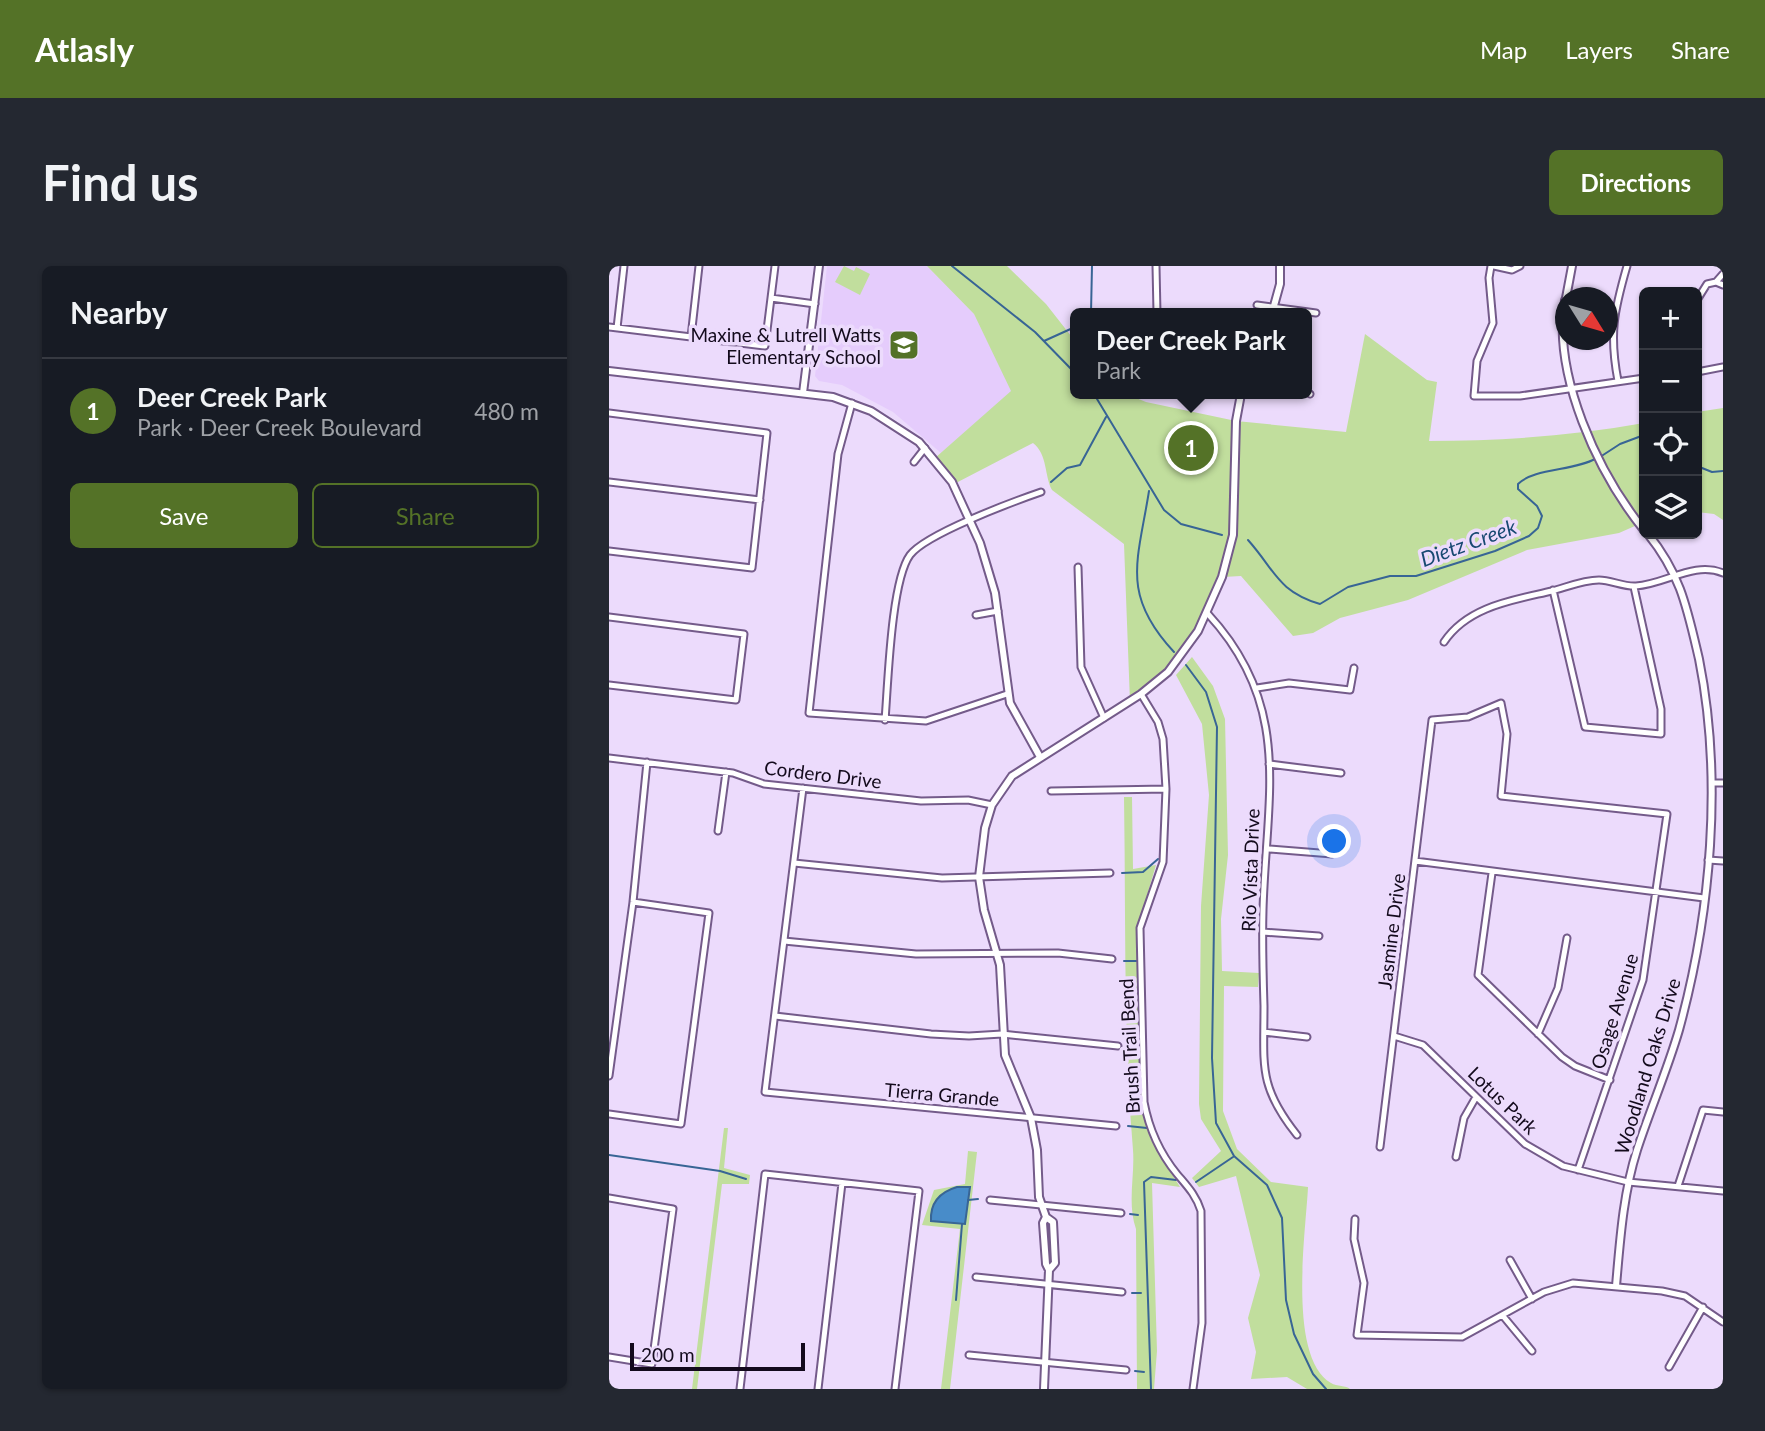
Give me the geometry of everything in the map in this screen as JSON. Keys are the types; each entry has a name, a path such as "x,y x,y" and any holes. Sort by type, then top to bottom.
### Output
{"street":[{"path":"617,328 624,266"},
{"path":"691,337 699,266"},
{"path":"609,327 765,346 775,266"},
{"path":"803,393 819,266"},
{"path":"1156,266 1157,308"},
{"path":"1276,306 1280,266"},
{"path":"1520,266 1512,270 1493,266 1489,278 1493,323 1478,361 1474,396 1520,396 1639,379"},
{"path":"1568,287 1572,266"},
{"path":"1618,381 1612,328 1616,300 1627,266"},
{"path":"1702,288 1716,282 1723,274"},
{"path":"1716,282 1723,285"},
{"path":"771,298 815,304"},
{"path":"1257,305 1287,308"},
{"path":"1312,312 1316,313"},
{"path":"1564,350 1571,388 1609,477 1639,522"},
{"path":"1702,371 1723,367"},
{"path":"609,371 832,397 887,419 925,449 952,482 972,521 990,572 998,611 1007,694 1014,716 1040,757"},
{"path":"1044,1389 1049,1270 1046,1264 1043,1223 1047,1217 1037,1183 1037,1150 1031,1118 1009,1070 1002,1034 998,953 984,910 979,877 981,849 992,805 1012,776 1141,694 1172,667 1208,614 1225,570 1233,536 1236,421 1240,399"},
{"path":"852,403 838,454 809,712 917,722 940,719 981,701 1007,694"},
{"path":"609,412 767,433 752,568 609,551"},
{"path":"914,462 925,449"},
{"path":"609,482 760,500"},
{"path":"885,720 898,589 904,565 926,542 1041,492"},
{"name":"Woodland Oaks Drive","path":"1616,1286 1628,1182 1687,1001 1709,860 1712,783 1709,703 1688,614 1676,578 1670,561 1652,539"},
{"path":"1078,567 1081,667 1104,718"},
{"path":"1444,642 1456,627 1473,615 1504,602 1599,580 1634,587 1676,578 1700,568 1723,573"},
{"path":"1553,590 1585,727 1661,734 1661,709 1634,587"},
{"path":"976,615 998,611"},
{"name":"Rio Vista Drive","path":"1208,614 1236,648 1257,688 1267,728 1269,849 1263,932 1264,1032 1268,1089 1274,1104 1297,1135"},
{"path":"609,617 744,634 736,700 609,685"},
{"path":"1257,688 1289,683 1350,690 1354,668"},
{"name":"Brush Trail Bend","path":"1141,694 1155,716 1163,739 1165,789 1163,862 1140,928 1144,1093 1149,1124 1160,1150 1195,1196 1201,1211 1202,1323 1193,1389"},
{"name":"Jasmine Drive","path":"1380,1147 1432,720 1468,717 1501,703 1507,734 1501,796 1667,814"},
{"name":"Cordero Drive","path":"609,758 726,772 764,784 921,801 968,800 992,805"},
{"path":"609,1076 633,902 646,762"},
{"path":"1269,764 1341,773"},
{"path":"718,831 726,772"},
{"path":"1712,783 1723,783"},
{"path":"803,788 775,1016 931,1034 1002,1034 1118,1046"},
{"path":"1051,791 1165,789"},
{"name":"Osage Avenue","path":"1578,1170 1643,980 1667,814"},
{"path":"1269,849 1332,854"},
{"path":"1709,860 1723,861"},
{"path":"1415,861 1492,873 1705,898"},
{"path":"794,863 917,876 1110,873"},
{"path":"1492,873 1478,975 1575,1066 1610,1080"},
{"path":"609,1114 681,1124 709,913 633,902"},
{"path":"1263,932 1319,936"},
{"path":"1538,1034 1557,988 1567,938"},
{"path":"784,941 916,954 1058,953 1112,959"},
{"name":"Tierra Grande","path":"775,1016 765,1092 1117,1126"},
{"path":"609,1017 617,1018"},
{"path":"1264,1032 1307,1037"},
{"name":"Lotus Park","path":"1394,1036 1423,1045 1525,1144 1549,1159 1578,1170 1628,1182 1723,1191"},
{"path":"1457,1157 1464,1118 1476,1097"},
{"path":"1678,1186 1703,1110 1723,1112"},
{"path":"740,1389 765,1174 919,1191 895,1389"},
{"path":"818,1389 836,1260 842,1183"},
{"path":"609,1198 673,1209 652,1364 609,1357"},
{"path":"991,1200 1121,1213"},
{"path":"1355,1219 1354,1239 1364,1283 1357,1335 1462,1337 1552,1289 1573,1283 1662,1290 1685,1296 1723,1322"},
{"path":"1510,1260 1532,1299"},
{"path":"976,1277 1122,1292"},
{"path":"1669,1367 1703,1307"},
{"path":"1503,1316 1532,1351"},
{"path":"969,1354 1126,1370"}],"shaded area":[{"name":"Maxine & Lutrell Watts Elementary School","path":"827,266 927,266 974,314 1012,391 941,453 893,412 842,385 819,381 815,376"}],"green space":[{"name":"Maxine & Lutrell Watts Elementary School","path":"844,266 854,271 856,267 870,274 860,295 835,282"},
{"path":"927,266 1007,266 1046,304 1070,335 1070,399 1138,399 1236,421 1346,432 1365,334 1427,380 1437,382 1429,441 1537,437 1639,424 1639,524 1619,533 1527,550 1408,600 1340,618 1313,633 1293,636 1241,576 1223,577 1208,614 1168,672 1130,702 1124,544 1052,490 1041,453 1033,443 954,484 935,458 1011,391 974,314"},
{"path":"1723,408 1723,520 1714,514 1702,513 1702,411"},
{"path":"1192,657 1213,686 1225,719 1228,855 1221,919 1222,971 1259,973 1258,987 1224,986 1223,1111 1237,1149 1271,1182 1308,1187 1302,1292 1309,1348 1317,1369 1331,1383 1350,1389 1307,1389 1287,1377 1251,1379 1256,1352 1248,1318 1260,1275 1236,1176 1199,1187 1192,1178 1221,1151 1201,1119 1199,1104 1201,906 1209,795 1202,724 1176,675"},
{"path":"1124,797 1132,797 1133,869 1156,865 1138,926 1143,1115 1151,1140 1180,1187 1152,1183 1157,1351 1154,1389 1137,1389 1136,1229 1132,1209 1133,1160 1126,1018"},
{"path":"724,1128 728,1128 724,1168 750,1175 749,1184 722,1184 697,1389 692,1389"},
{"path":"968,1151 977,1152 950,1389 941,1389 960,1229 922,1225 934,1190 965,1184"}],"water":[{"path":"957,1187 970,1187 965,1224 931,1221 932,1209 937,1199"}],"waterway":[{"name":"Dietz Creek","path":"952,266 1035,332 1070,368"},
{"path":"1091,308 1092,266"},
{"path":"1044,341 1070,329"},
{"name":"Dietz Creek","path":"1097,399 1164,510 1181,524 1222,535"},
{"path":"1051,482 1067,468 1080,465 1106,417"},
{"name":"Dietz Creek","path":"1600,457 1620,444 1639,437"},
{"name":"Dietz Creek","path":"1248,540 1285,586 1294,593 1320,604 1348,587 1390,576 1416,576 1495,551 1529,536 1538,528 1542,516 1537,506 1518,489 1518,484 1534,475 1595,459"},
{"name":"Dietz Creek","path":"1702,468 1712,472 1723,471"},
{"path":"1149,491 1138,557 1139,594 1157,631 1174,652"},
{"path":"1186,665 1206,692 1217,727 1212,1058 1216,1123 1234,1156 1267,1185 1282,1218 1286,1300 1294,1334 1313,1374 1326,1389"},
{"path":"1122,873 1143,872 1158,859"},
{"path":"1124,961 1137,961"},
{"path":"1125,1041 1139,1033"},
{"path":"1128,1126 1147,1128"},
{"path":"609,1155 720,1171 746,1179"},
{"path":"1196,1182 1233,1157"},
{"path":"1151,1389 1144,1182 1151,1177 1176,1180"},
{"path":"968,1200 978,1199"},
{"path":"1130,1214 1138,1215"},
{"path":"956,1300 962,1224"},
{"path":"1132,1293 1141,1293"},
{"path":"1135,1371 1144,1372"}],"place":[{"name":"Maxine & Lutrell Watts Elementary School","path":"904,345"},
{"name":"Deer Creek Park","path":"1191,448"}]}
